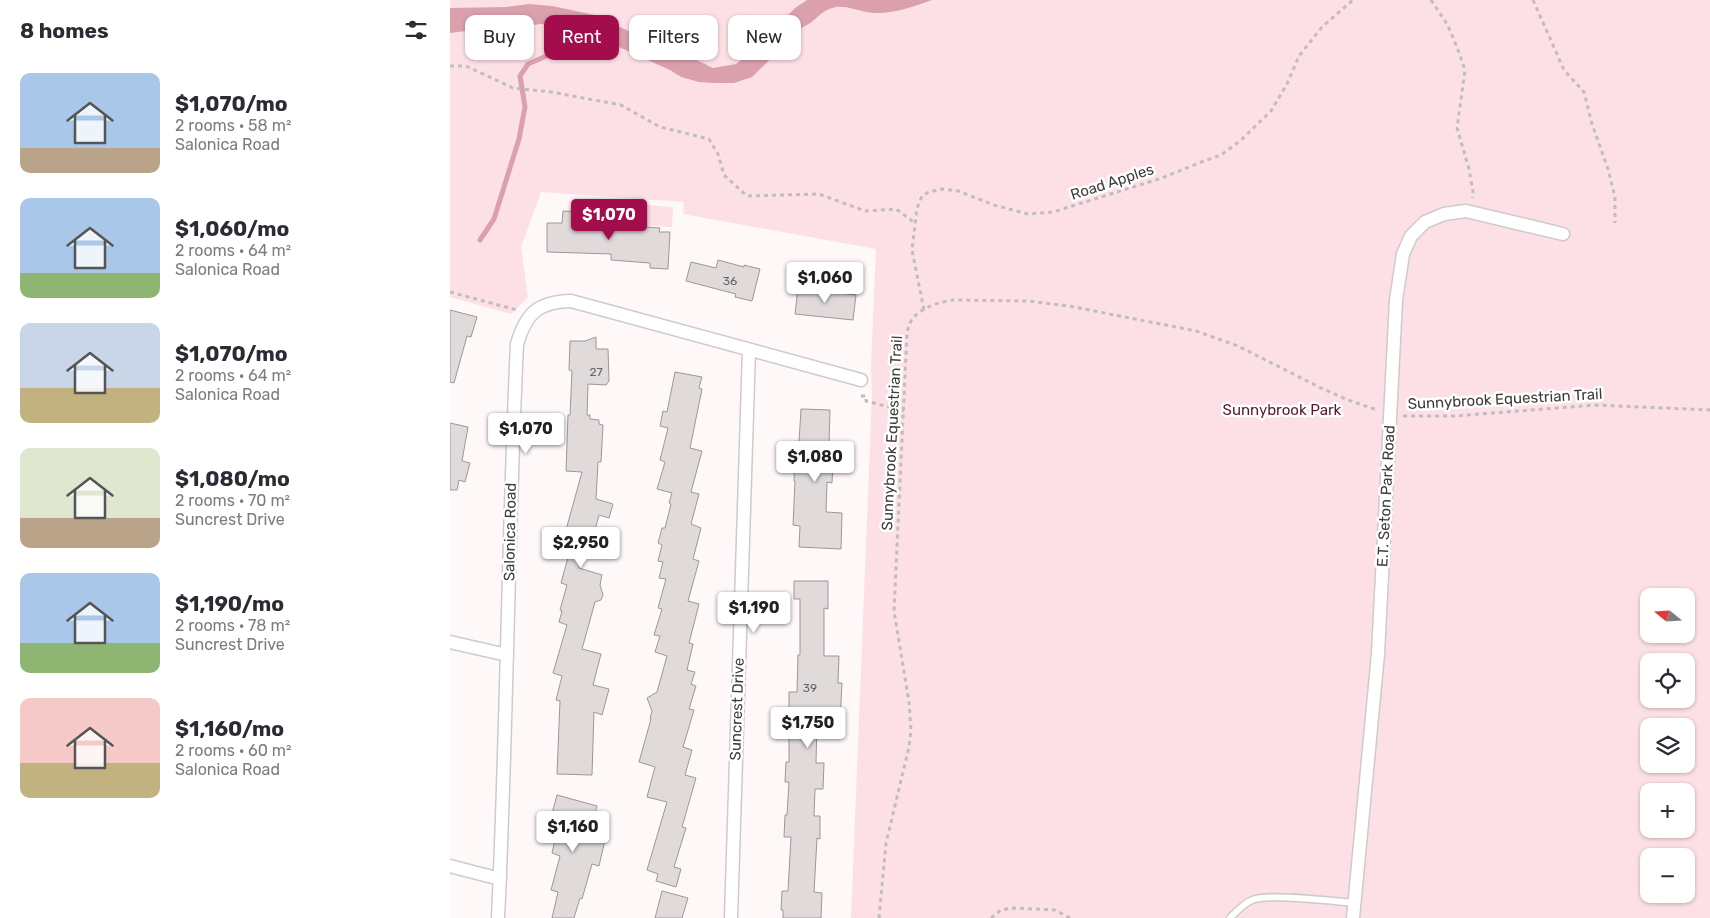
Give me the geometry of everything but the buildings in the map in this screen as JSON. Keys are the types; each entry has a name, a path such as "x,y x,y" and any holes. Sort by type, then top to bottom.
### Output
{"street":[{"name":"E.T. Seton Park Road","path":"1352,918 1378,654 1396,300 1404,254 1411,236 1424,222 1444,214 1466,211 1562,234"},
{"name":"Salonica Road","path":"498,918 511,470 517,344 522,328 531,315 540,307 555,301 571,301 861,380"},
{"name":"Suncrest Drive","path":"731,918 749,350"},
{"path":"450,642 506,656"},
{"path":"450,866 500,879"}],"lane":[{"path":"1230,918 1239,909 1253,900 1270,897 1354,903"}],"path":[{"name":"Road Apples","path":"924,310 912,250 917,208 922,196 942,188 958,191 994,205 1028,214 1053,212 1162,178 1221,155 1240,141 1270,111 1287,84 1299,56 1322,27 1353,0"},
{"path":"1431,0 1447,24 1464,70 1457,128 1474,192 1470,212"},
{"path":"1532,0 1564,70 1584,92 1615,197 1615,223"},
{"path":"450,66 466,66 513,88 551,92 621,105 660,127 709,139 718,154 724,175 748,196 819,194 866,212 896,209 915,224"},
{"path":"450,292 518,310"},
{"name":"Sunnybrook Equestrian Trail","path":"879,918 885,849 909,747 911,730 909,702 894,610 907,333 911,321 924,310 953,300 1028,301 1069,306 1184,328 1238,346 1341,397 1391,414 1455,416 1595,405 1710,410"},
{"path":"860,396 866,396 866,400 904,411"},
{"path":"990,918 1000,910 1012,908 1055,910 1070,918"}],"green space":[{"name":"Sunnybrook Park","path":"450,0 1710,0 1710,918 851,918 876,249 683,214 684,202 541,192 521,247 528,297 511,314 450,297"},
{"path":"618,203 673,207 672,227 617,224"}],"shaded area":[{"path":"807,0 932,0 883,13 836,7 822,13 801,29 801,15 788,15"},
{"path":"529,4 552,6 595,15 544,15 544,24 534,25 534,15 465,15 465,31 450,33 450,8 507,7"},
{"path":"619,26 629,31 629,52 619,47"},
{"path":"648,60 697,60 713,68 736,64 741,60 769,60 752,77 734,83 715,83 699,82 681,77"}],"waterway":[{"path":"480,240 494,219 519,139 525,107 520,76 528,64 544,57"}]}
